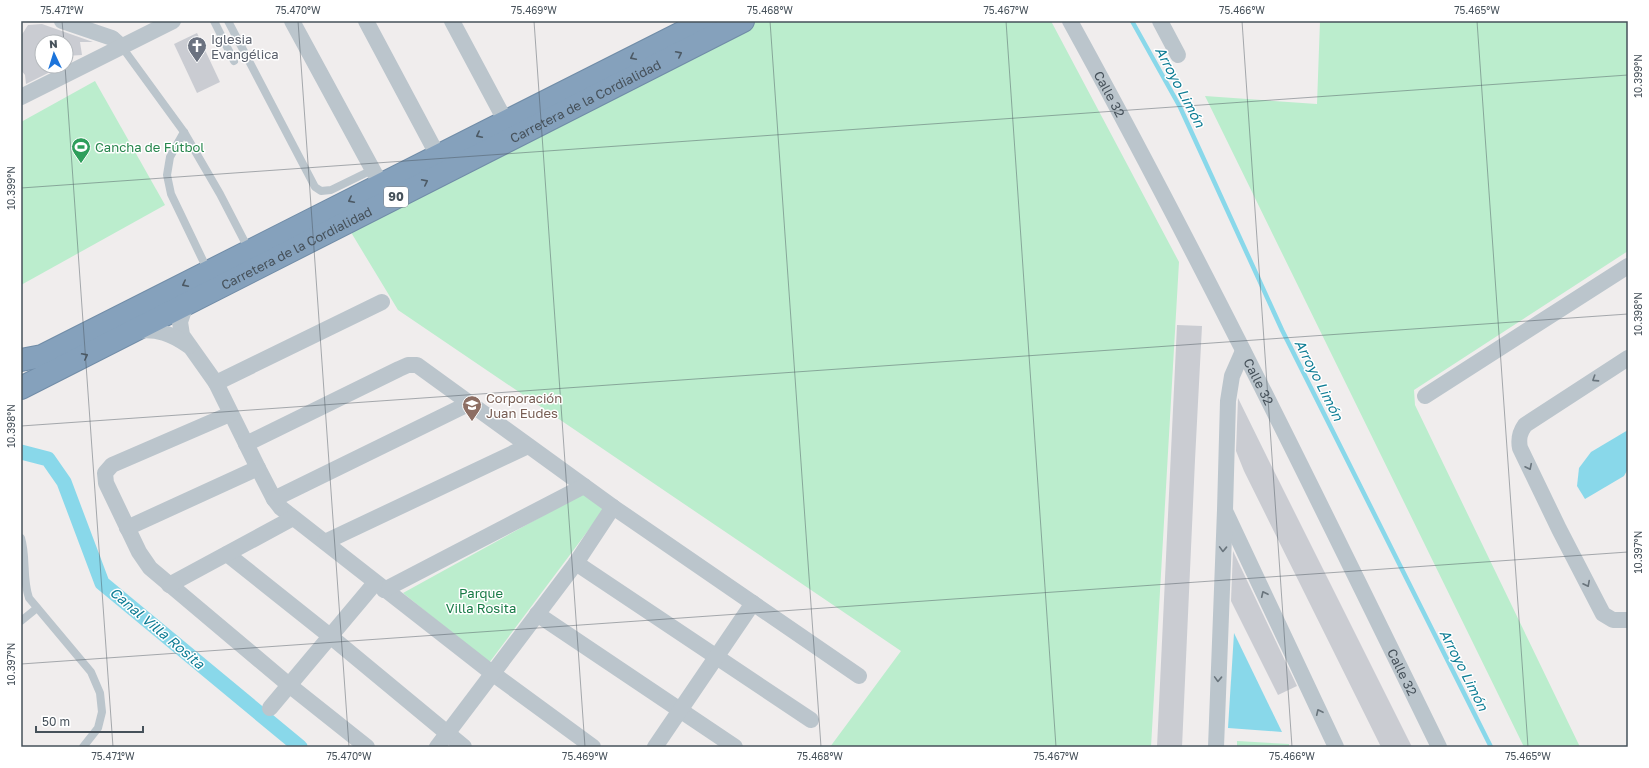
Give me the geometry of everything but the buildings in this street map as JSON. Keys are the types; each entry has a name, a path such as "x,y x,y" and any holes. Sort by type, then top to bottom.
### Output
{"highway":[{"name":"Carretera de la Cordialidad","path":"21,360 42,356 249,251 376,177 438,156 705,21"},
{"name":"Carretera de la Cordialidad","path":"21,388 743,21"}],"street":[{"path":"62,21 112,38 122,47"},
{"path":"21,97 173,21"},
{"path":"292,21 376,177"},
{"path":"366,21 438,156"},
{"path":"452,21 506,122"},
{"name":"Calle 32","path":"1070,21 1126,122 1268,397 1439,747"},
{"path":"1160,21 1178,55"},
{"path":"1425,396 1628,266"},
{"path":"193,300 184,310 180,322 182,335 216,383 230,414 274,499 281,508 492,673 593,747"},
{"path":"216,383 382,302"},
{"path":"133,332 145,330 168,334 189,346"},
{"path":"1216,747 1228,401 1232,376 1243,351"},
{"path":"1628,358 1525,424 1519,436 1520,448 1559,529 1603,614 1613,620 1628,620"},
{"path":"246,444 408,365 417,365 613,507 859,676"},
{"path":"274,499 470,403"},
{"path":"230,414 112,464 105,473 106,483 139,552 150,568 289,685 366,747"},
{"path":"325,542 528,446"},
{"path":"127,528 258,468"},
{"path":"270,708 330,636 379,586 584,486"},
{"path":"437,747 576,563 613,507"},
{"path":"1225,510 1336,747"},
{"path":"170,585 293,518"},
{"path":"226,554 330,636 464,747"},
{"path":"576,563 811,720"},
{"path":"655,747 753,603"},
{"path":"537,614 735,747"}],"lane":[{"path":"214,21 234,61"},
{"path":"228,21 315,187 322,191 330,190 376,177"},
{"path":"122,47 184,132 220,194 249,251"},
{"path":"184,132 170,157 167,175 171,194 208,272"},
{"path":"21,538 24,553 25,587 29,598 91,672 100,693 102,712 98,728 83,747"},
{"path":"21,622 37,608"}],"green space":[{"path":"753,21 1051,21 1179,262 1151,747 830,747 901,651 398,310 349,229"},
{"path":"1320,21 1628,21 1628,251 1414,390 1415,405 1580,747 1524,747 1205,96 1317,104"},
{"name":"Cancha de Fútbol","path":"95,81 165,205 21,285 21,122"},
{"name":"Parque Villa Rosita","path":"584,493 605,508 489,663 403,593"},
{"path":"1237,741 1289,744 1289,747 1237,747"}],"water":[{"path":"1628,430 1628,469 1624,476 1585,499 1577,486 1579,468 1591,452"},
{"path":"1234,633 1282,732 1228,728"}],"waterway":[{"name":"Arroyo Limón","path":"1132,21 1180,107 1282,330 1491,747"},
{"name":"Canal Villa Rosita","path":"21,452 48,459 64,482 102,583 300,747"}],"place":[{"name":"Iglesia Evangélica","path":"197,63"},
{"name":"Cancha de Fútbol","path":"81,164"},
{"name":"Corporación Juan Eudes","path":"472,422"}]}
